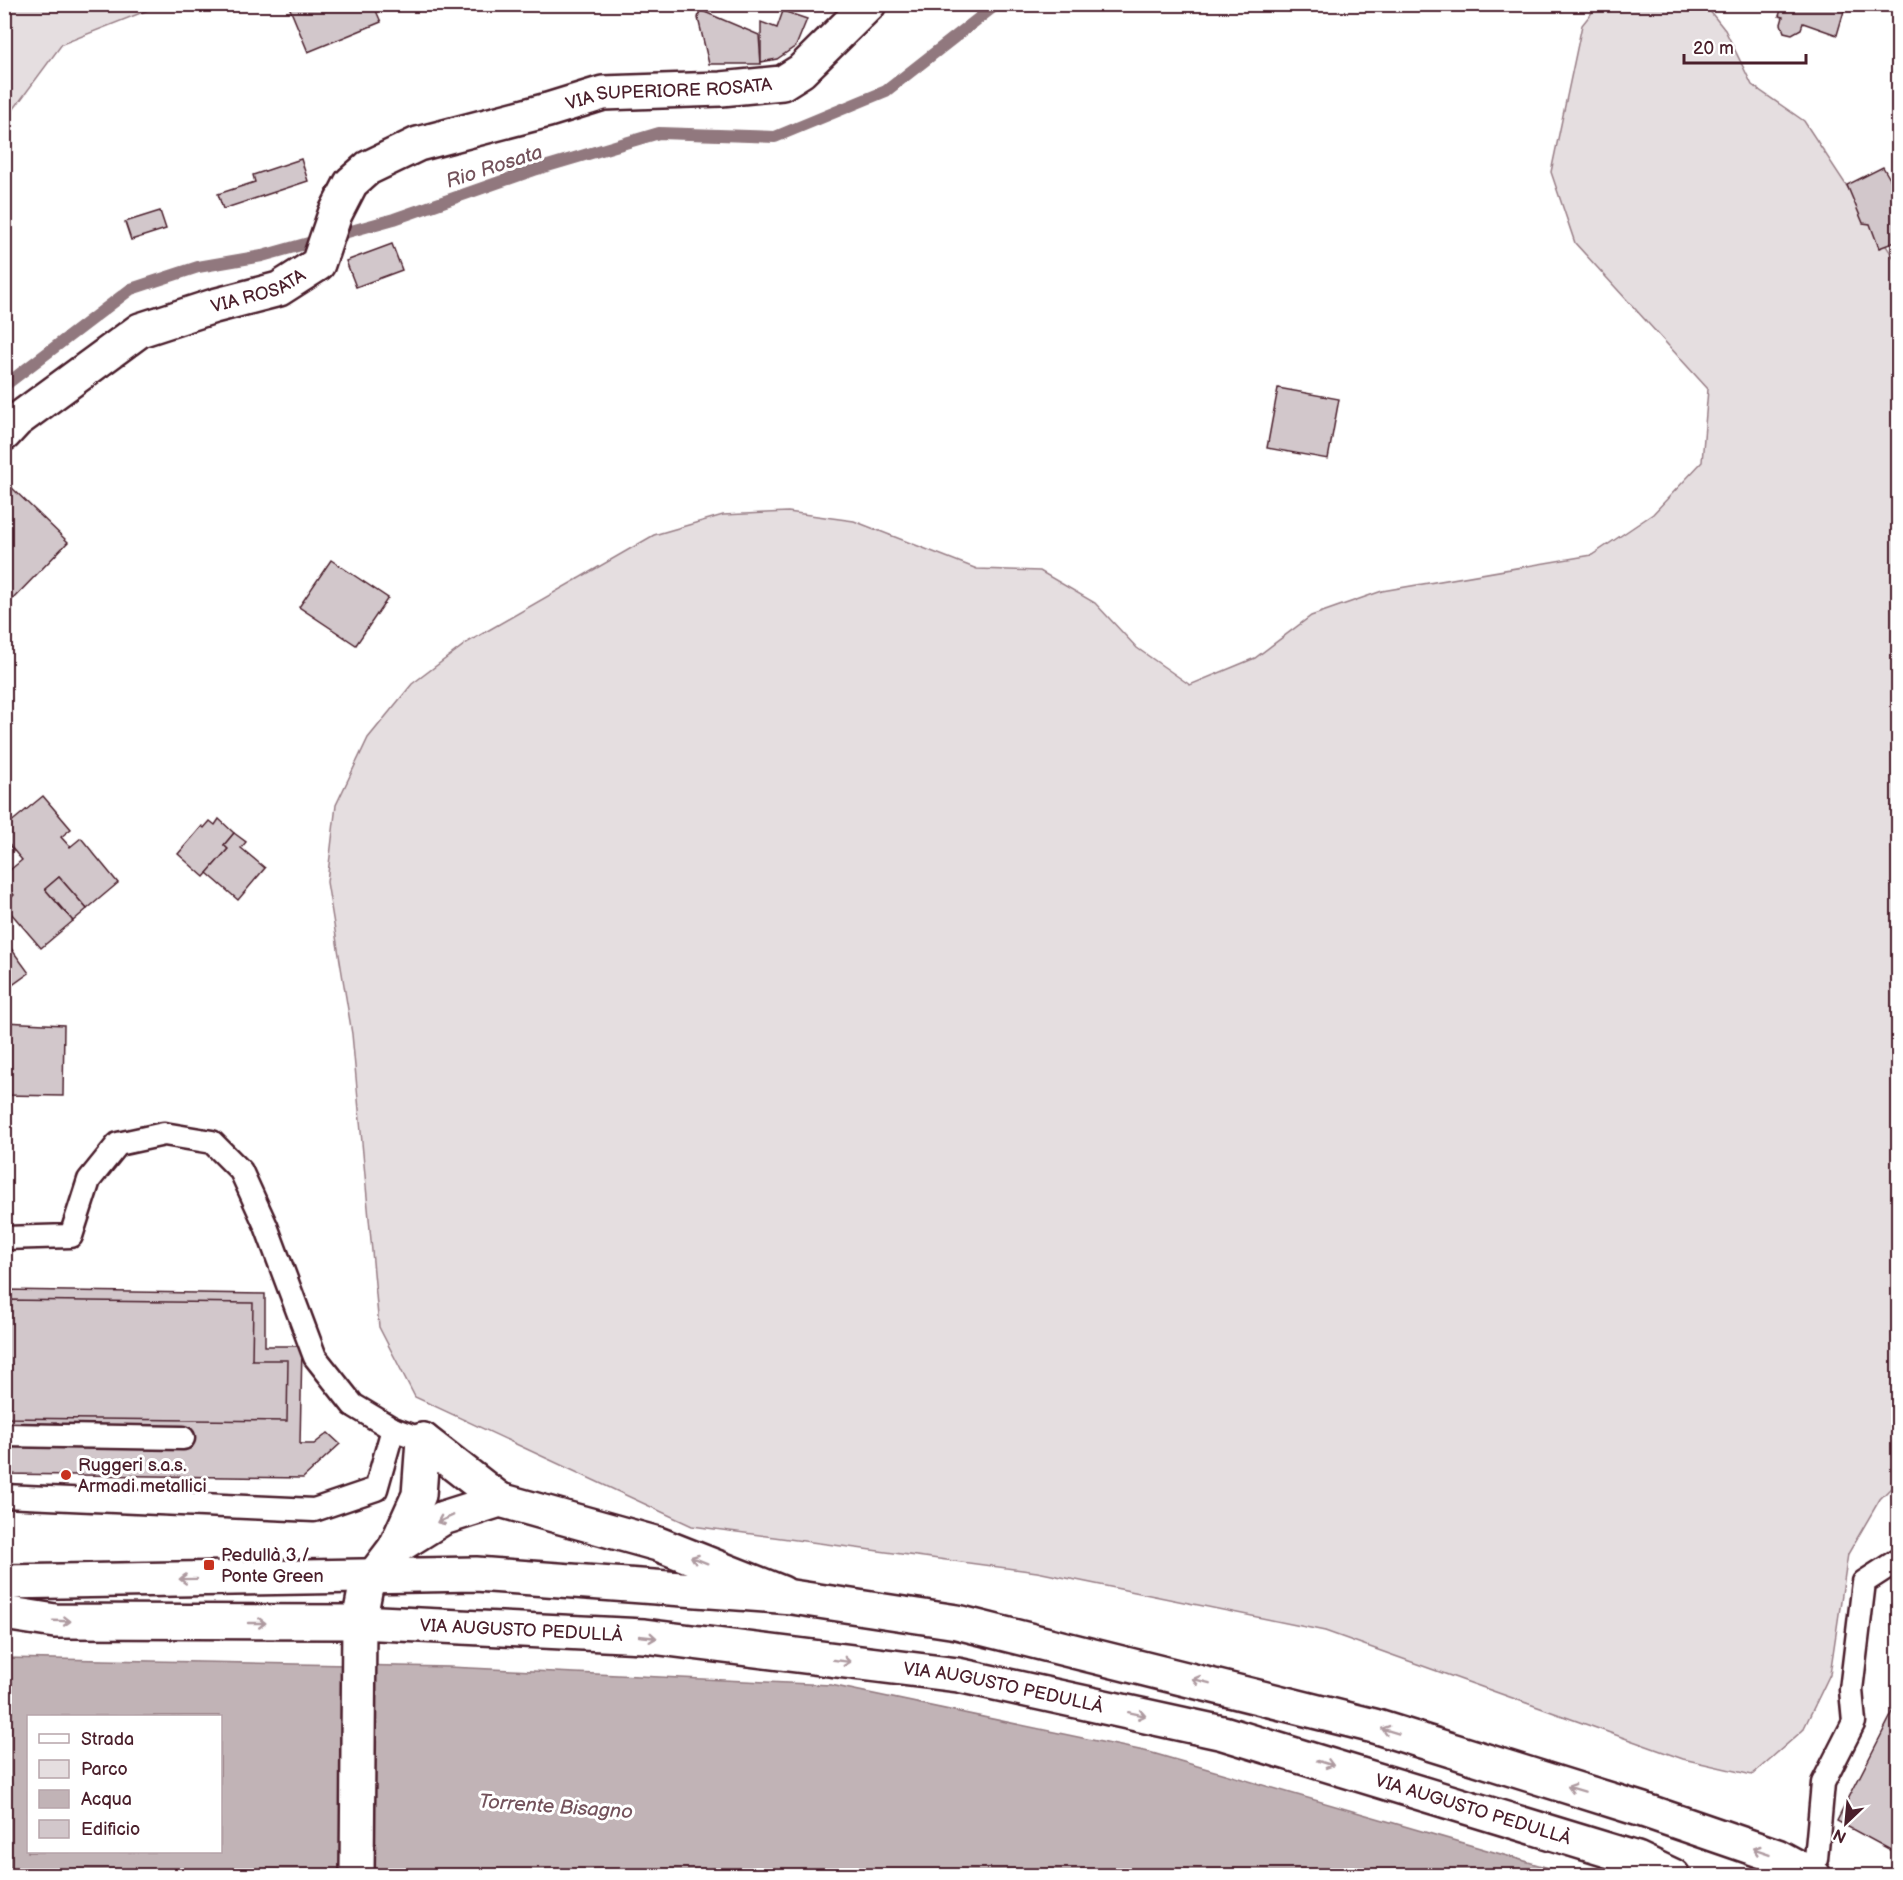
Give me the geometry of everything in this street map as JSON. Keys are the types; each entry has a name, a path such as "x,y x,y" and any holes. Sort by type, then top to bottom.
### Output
{"main road":[{"name":"VIA SUPERIORE ROSATA","path":"548,110 603,93 730,89 782,83 801,71 869,4"},
{"name":"VIA ROSATA","path":"4,434 16,421 140,330 214,306 279,289 318,264 335,214 351,183 368,168 418,144 548,110"},
{"path":"408,1434 500,1500 658,1544 792,1597"},
{"path":"357,1875 359,1622 366,1586 395,1548 419,1495 408,1434"},
{"path":"395,1548 443,1518 500,1500"},
{"path":"4,1582 476,1574 792,1597 957,1622 1374,1726 1643,1809 1815,1867"},
{"name":"VIA AUGUSTO PEDULLÀ","path":"4,1613 55,1621 359,1622 644,1636 958,1675 1223,1733 1637,1859 1673,1875"}],"lane":[{"path":"4,1238 71,1236 89,1180 118,1144 164,1134 212,1142 241,1171 266,1226 315,1357 352,1405 408,1434 376,1489 314,1510 4,1496"},
{"path":"4,1435 183,1438"},
{"path":"1815,1867 1823,1783 1854,1722 1851,1690 1864,1582 1899,1560"}],"green space":[{"path":"5,4 161,5 62,44 5,121"},
{"path":"1598,5 1705,5 1725,30 1752,85 1804,121 1898,264 1898,1481 1880,1499 1848,1554 1830,1674 1803,1730 1752,1775 1683,1759 1325,1631 1037,1572 692,1526 415,1397 379,1327 352,1034 327,882 336,805 368,738 412,684 468,642 654,535 723,515 788,512 854,521 977,569 1040,571 1095,603 1137,648 1190,685 1255,658 1311,616 1382,591 1592,555 1653,514 1702,462 1708,389 1575,243 1551,172 1582,25"}],"water":[{"name":"Torrente Bisagno","path":"4,1658 449,1667 831,1685 1149,1752 1573,1875 5,1875"}],"building":[{"path":"288,4 373,4 381,22 308,52"},
{"path":"1783,4 1846,4 1837,35 1803,23 1801,29 1792,34 1784,32 1781,24 1783,17 1779,16"},
{"path":"700,10 759,35 761,64 709,64 698,18"},
{"path":"783,11 807,19 796,46 777,59 761,62 761,22 777,28"},
{"path":"301,159 308,181 223,209 218,194 255,182 253,175"},
{"path":"1883,167 1898,193 1898,241 1879,248 1870,224 1863,223 1847,185"},
{"path":"160,211 166,229 131,240 125,222"},
{"path":"392,244 402,270 356,287 346,261"},
{"path":"1278,388 1339,399 1328,459 1267,448"},
{"path":"9,485 68,542 8,604 11,607 4,614 4,490"},
{"path":"331,560 388,598 356,645 299,607"},
{"path":"43,796 71,829 61,837 70,847 81,838 118,883 87,909 59,877 45,889 73,921 41,948 4,905 14,895 4,883 4,875 22,860 4,839 4,828"},
{"path":"219,819 234,833 224,845 228,849 204,877 178,854 202,826 204,828 210,821 215,825"},
{"path":"234,833 246,842 241,848 265,868 238,900 207,873 228,849 224,845"},
{"path":"59,877 87,909 73,921 45,889"},
{"path":"7,943 29,973 4,991 4,945"},
{"path":"4,1022 64,1025 63,1096 4,1095"},
{"path":"4,1290 265,1294 265,1346 302,1346 300,1444 314,1444 328,1433 340,1444 303,1478 4,1474"},
{"path":"4,1300 253,1303 252,1360 288,1360 287,1421 4,1418"},
{"path":"1898,1702 1898,1854 1837,1821"}],"waterway":[{"name":"Rio Rosata","path":"4,386 131,289 198,267 262,256 394,219 534,170 659,133 775,137 886,91 997,4"}],"place":[{"name":"Ruggeri s.a.s. Armadi metallici","path":"66,1475"},
{"name":"Pedullà 3 / Ponte Green","path":"209,1565"}]}
